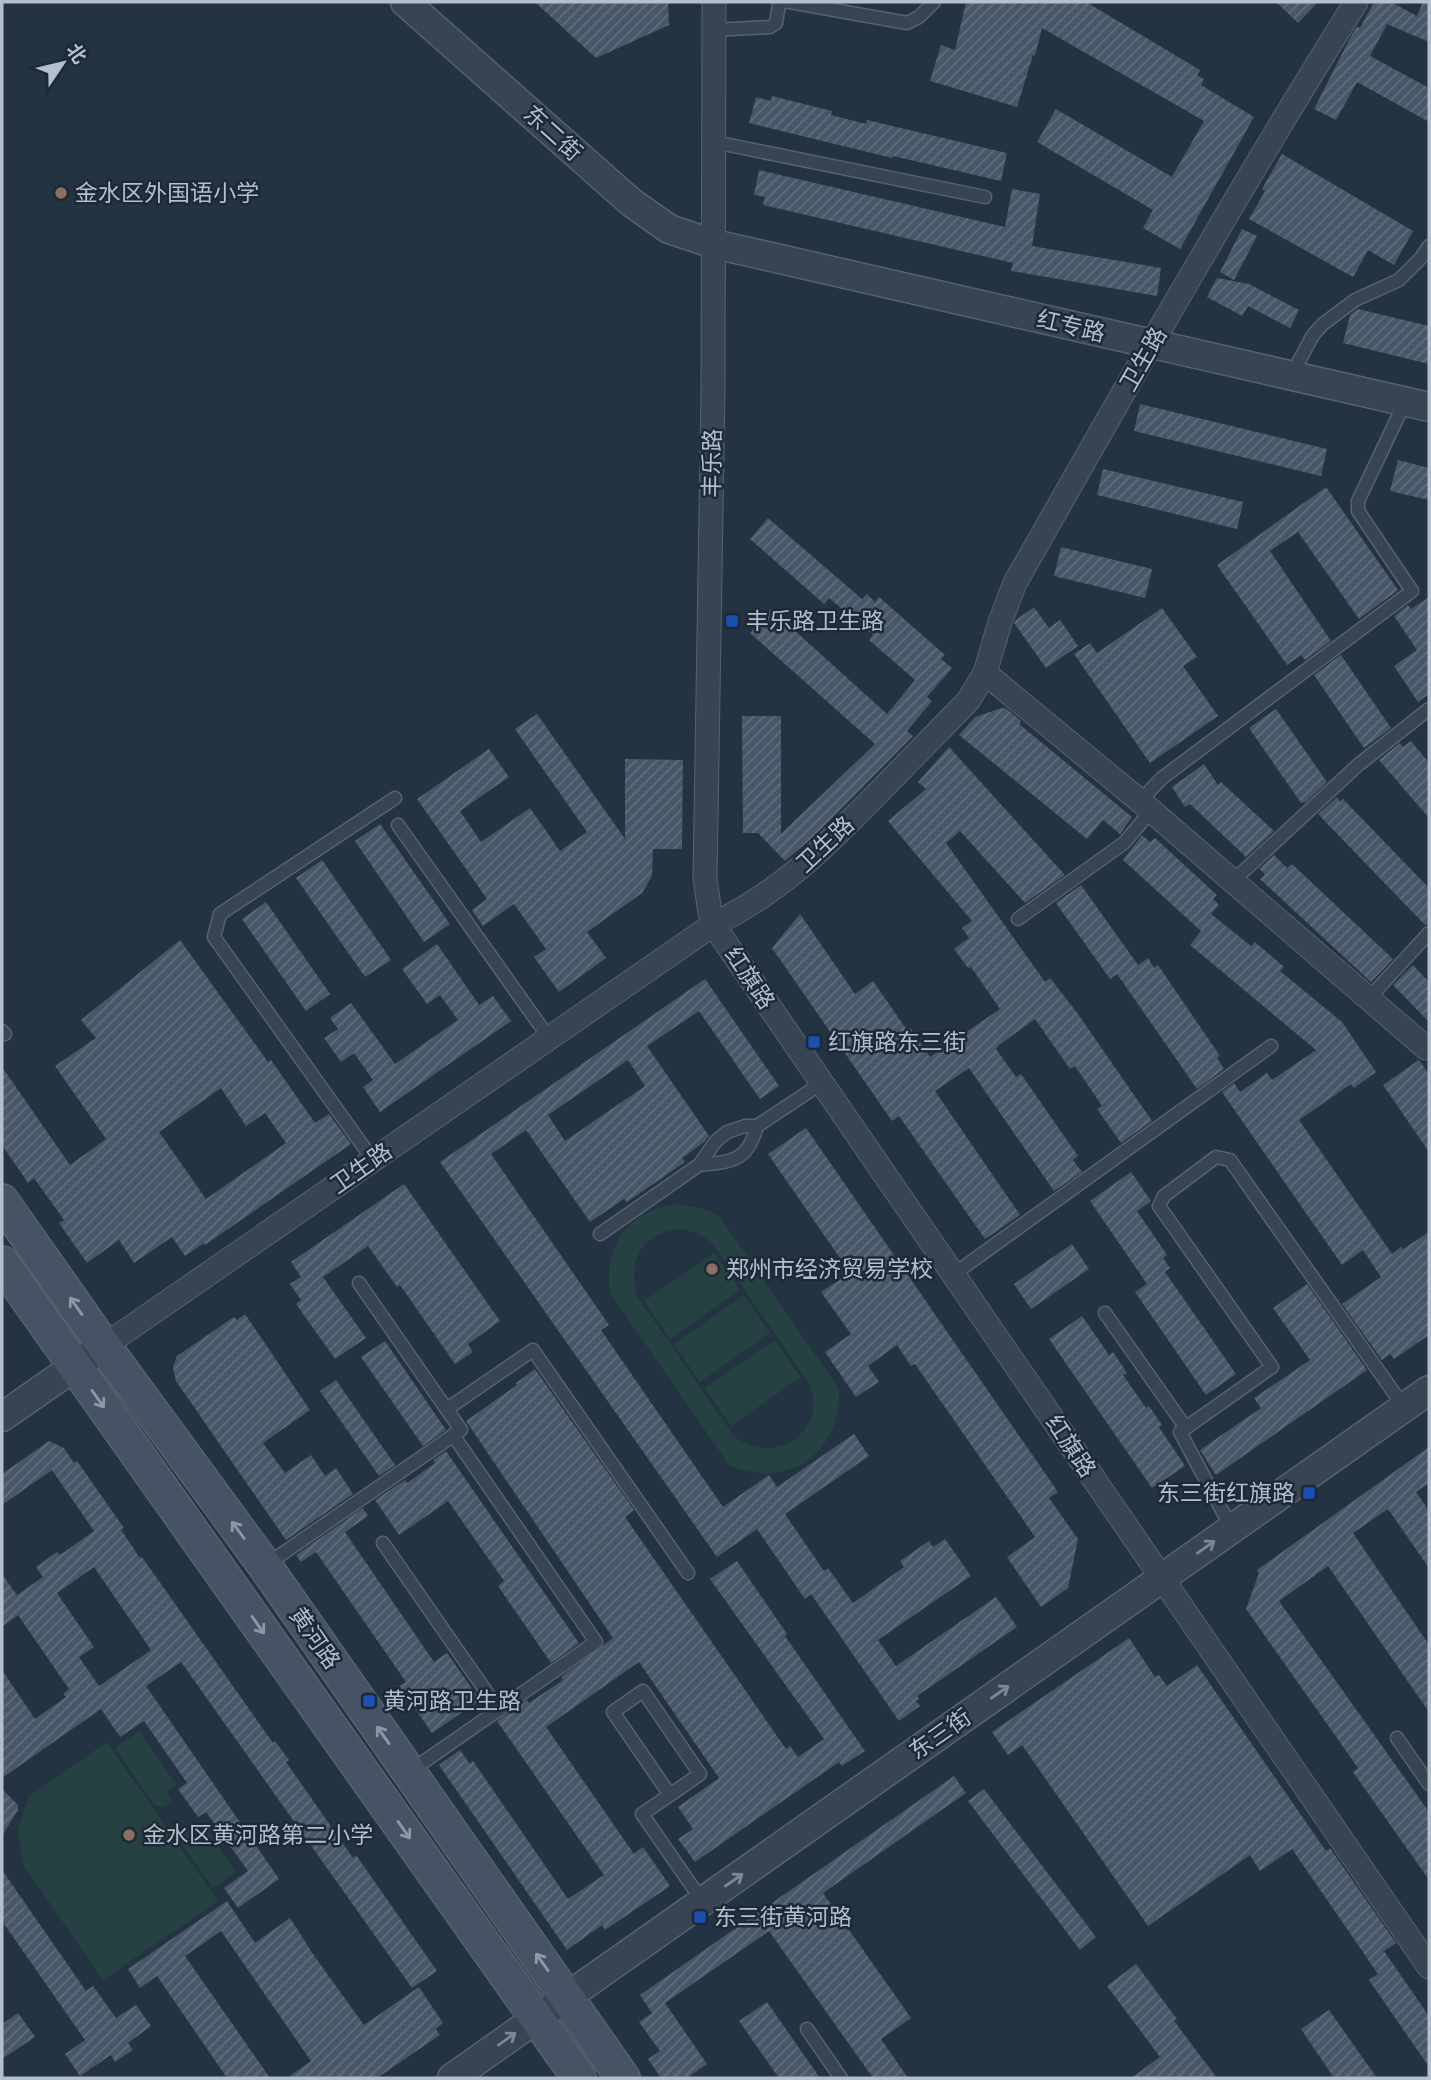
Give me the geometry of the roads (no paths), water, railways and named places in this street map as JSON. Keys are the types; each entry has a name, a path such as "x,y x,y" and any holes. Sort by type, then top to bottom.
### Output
{"main road":[{"name":"黄河路","path":"2,1201 265,1566 623,2078"},
{"name":"黄河路","path":"2,1263 579,2078"}],"street":[{"name":"东二街","path":"405,2 632,203 669,229 714,244"},
{"name":"丰乐路","path":"714,2 714,244 705,878 714,924"},
{"name":"卫生路","path":"2,1418 714,924 769,894 832,839 968,701 985,673 1000,622 1016,583 1152,344 1352,4"},
{"name":"红专路","path":"714,244 1417,405"},
{"path":"985,673 1146,806 1426,1048"},
{"name":"红旗路","path":"714,924 1429,1967"},
{"name":"东三街","path":"452,2078 1429,1390"}],"lane":[{"path":"714,30 770,27 776,23 779,4 784,2"},
{"path":"790,2 907,23 919,17 934,2"},
{"path":"714,142 985,197"},
{"path":"1291,376 1313,335 1323,324 1355,300 1399,280 1429,246"},
{"path":"1018,919 1124,843 1162,778 1412,591 1358,511 1358,501 1417,405"},
{"path":"1233,881 1358,765 1429,709"},
{"path":"373,1160 214,937 220,914 395,798"},
{"path":"398,825 549,1038"},
{"path":"1369,999 1429,933"},
{"path":"954,1274 1271,1046"},
{"path":"600,1234 699,1165 716,1141 727,1132 745,1126 757,1126 822,1083"},
{"path":"699,1165 722,1163 740,1156 753,1141 757,1126"},
{"path":"1232,1529 1180,1432 1272,1367 1159,1206 1164,1195 1216,1157 1230,1160 1404,1407"},
{"path":"265,1566 461,1430 359,1283"},
{"path":"1105,1313 1186,1428"},
{"path":"447,1409 533,1350 688,1573"},
{"path":"409,1772 596,1642 453,1436"},
{"path":"383,1542 499,1710"},
{"path":"670,1795 613,1712 643,1691 700,1774 670,1795 642,1814 702,1902"},
{"path":"1397,1738 1429,1784"},
{"path":"807,2029 841,2078"}],"place":[{"name":"金水区外国语小学","path":"61,193"},
{"name":"丰乐路卫生路","path":"732,621"},
{"name":"红旗路东三街","path":"814,1042"},
{"name":"郑州市经济贸易学校","path":"712,1269"},
{"name":"东三街红旗路","path":"1309,1493"},
{"name":"黄河路卫生路","path":"369,1701"},
{"name":"金水区黄河路第二小学","path":"129,1835"},
{"name":"东三街黄河路","path":"700,1917"}]}
